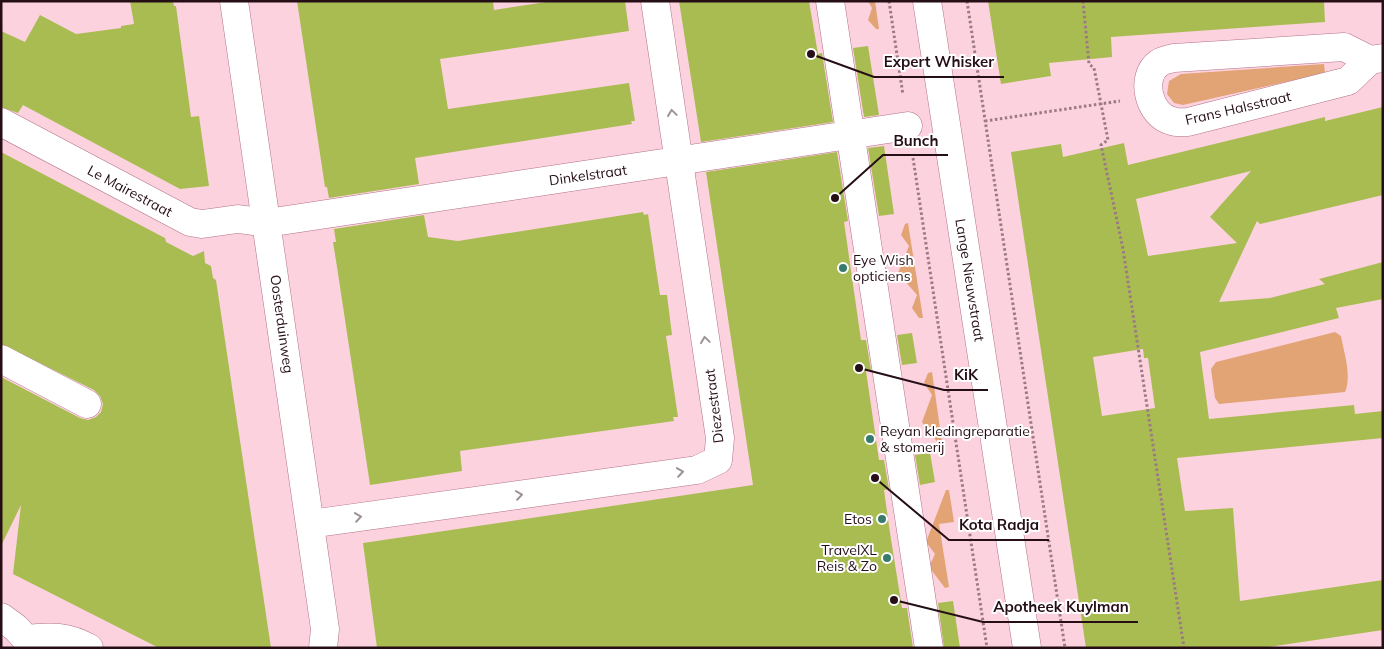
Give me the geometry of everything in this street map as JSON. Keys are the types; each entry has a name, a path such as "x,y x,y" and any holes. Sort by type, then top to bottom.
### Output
{"street":[{"name":"Oosterduinweg","path":"234,1 325,629 324,648"},
{"name":"Diezestraat","path":"310,524 696,470 718,460 720,438 655,1"},
{"path":"830,1 930,648"},
{"name":"Lange Nieuwstraat","path":"927,1 1027,648"},
{"name":"Frans Halsstraat","path":"1344,47 1376,59 1348,81 1188,122 1172,121 1160,114 1152,105 1150,96 1149,78 1153,69 1160,62 1174,58 1344,47"},
{"name":"Le Mairestraat","path":"1,122 190,222 202,224 238,219 267,223"},
{"name":"Dinkelstraat","path":"267,223 908,126"},
{"path":"1,359 88,404"},
{"path":"1,618 16,628 24,643 62,637 73,639 89,648"}],"path":[{"path":"889,1 987,648"},
{"path":"967,1 1065,648"},
{"path":"1084,1 1089,64 1094,68 1108,140 1101,145 1124,258 1184,648"},
{"path":"985,121 1150,96"}],"shaded area":[{"path":"868,1 875,1 879,29 876,29 868,20 872,8"},
{"path":"1324,64 1325,73 1183,105 1174,103 1167,94 1169,81 1181,74"},
{"path":"908,223 923,318 919,318 912,308 917,295 898,273 909,246 901,235 905,224"},
{"path":"1335,332 1341,336 1347,364 1348,379 1345,392 1219,404 1215,398 1211,369 1216,362"},
{"path":"932,372 942,442 938,443 922,422 932,395 924,383 928,373"},
{"path":"946,490 949,490 954,522 939,524 949,587 945,588 929,567 935,554 926,542"}],"building":[{"path":"130,1 173,1 174,6 176,6 191,117 199,116 209,186 180,189 23,105 18,113 1,107 1,31 25,42 40,15 76,34 121,28 121,26 134,24"},
{"path":"297,1 493,1 494,10 553,1 625,1 629,31 440,59 448,109 629,83 635,121 631,121 632,124 415,158 419,184 329,198 327,187 325,187"},
{"path":"679,1 809,1 818,54 822,53 833,122 701,142"},
{"path":"988,1 1324,1 1325,22 1111,37 1112,57 1049,63 1051,76 1001,84"},
{"path":"868,46 879,115 864,117 853,48"},
{"path":"1383,107 1383,195 1260,224 1257,221 1219,302 1270,298 1325,284 1319,279 1383,262 1383,299 1336,308 1339,318 1200,352 1209,419 1354,405 1355,414 1383,411 1383,438 1177,458 1185,511 1233,508 1240,601 1383,580 1383,630 1262,648 1086,648 1011,152 1061,144 1063,157 1124,143 1128,165 1325,117 1325,121","holes":["1251,171 1210,217 1237,243 1148,256 1136,199","1143,349 1144,358 1148,358 1155,408 1102,416 1093,357"]},
{"path":"884,146 894,214 879,216 868,148"},
{"path":"1,152 165,238 166,242 193,256 204,251 205,263 211,266 213,278 216,280 271,648 159,648 13,574 21,505 1,546 1,377 80,418 88,420 96,417 101,412 103,404 100,396 94,390 1,344"},
{"path":"837,152 848,221 844,222 861,340 866,340 871,370 866,371 879,460 884,460 889,489 884,490 890,533 902,608 907,608 913,648 377,648 363,543 753,485 706,172"},
{"path":"643,212 644,215 648,214 660,295 667,295 672,335 666,336 678,417 673,417 674,421 460,451 462,471 370,485 333,242 336,242 334,229 424,215 428,237 458,241"},
{"path":"912,333 917,363 902,365 897,335"},
{"path":"930,453 935,482 920,485 915,455"},
{"path":"953,601 960,648 944,648 938,603"}],"place":[{"name":"Expert Whisker","path":"811,54"},
{"name":"Bunch","path":"835,198"},
{"name":"Eye Wish opticiens","path":"843,268"},
{"name":"KiK","path":"859,368"},
{"name":"Reyan kledingreparatie & stomerij","path":"870,439"},
{"name":"Kota Radja","path":"875,478"},
{"name":"Etos","path":"882,519"},
{"name":"TravelXL Reis & Zo","path":"887,558"},
{"name":"Apotheek Kuylman","path":"894,600"}]}
